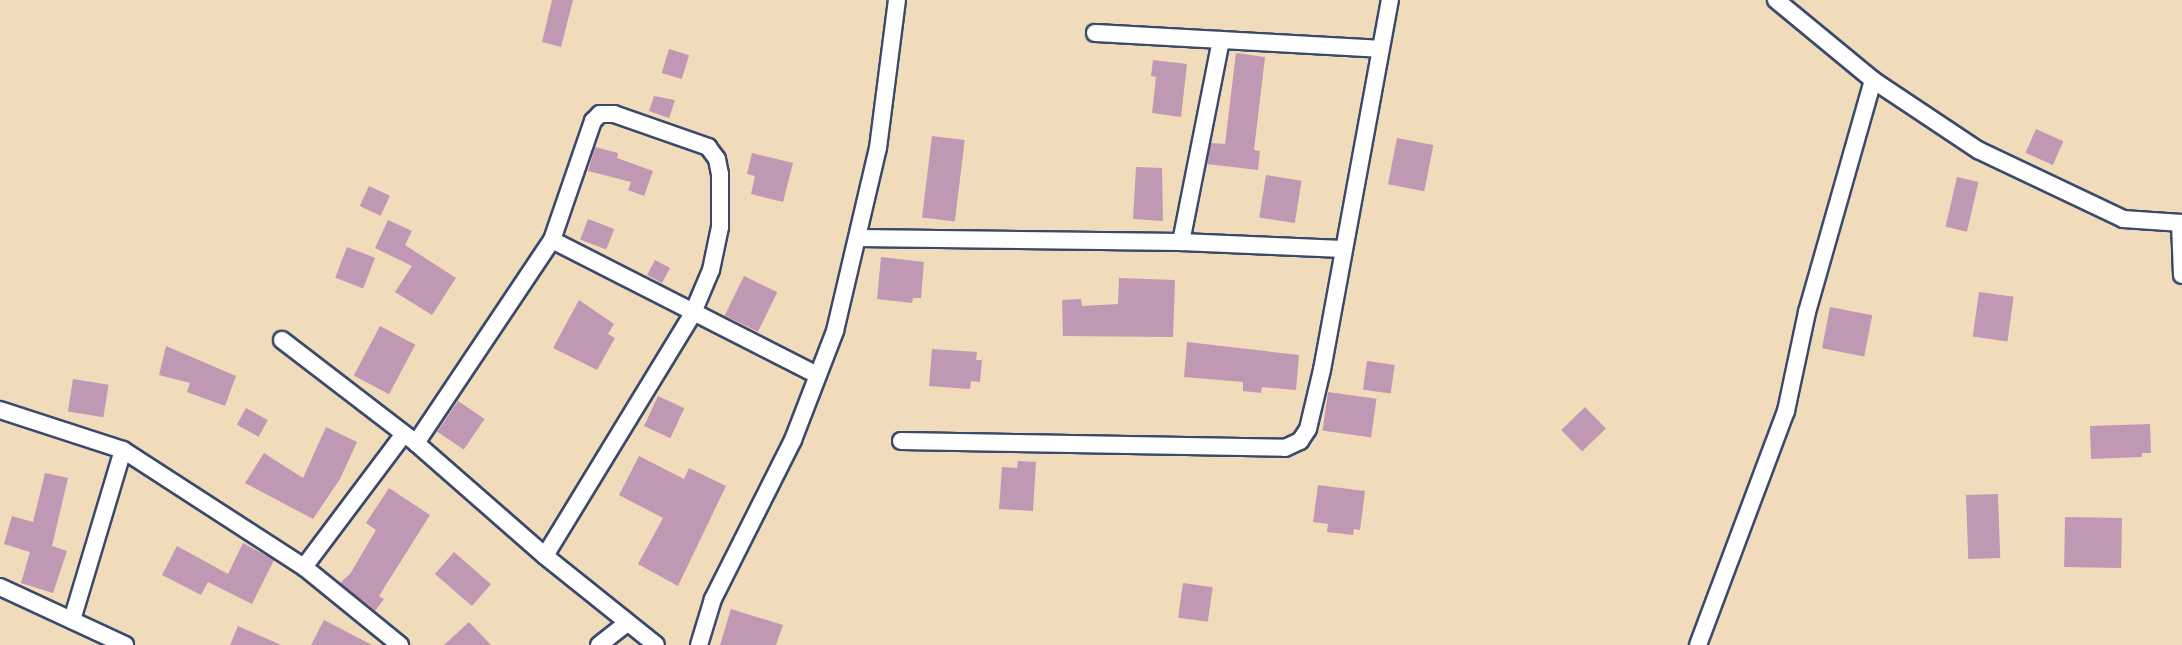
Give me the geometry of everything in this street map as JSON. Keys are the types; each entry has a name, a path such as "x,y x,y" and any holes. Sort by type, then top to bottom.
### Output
{"street":[{"path":"699,645 713,598 793,440 835,331 878,148 897,0"},
{"path":"901,441 1285,448 1300,441 1308,429 1390,0"},
{"path":"1776,0 1873,80 1978,150 2123,219 2181,223 2182,275"},
{"path":"1095,33 1380,49"},
{"path":"1181,242 1221,40"},
{"path":"1698,645 1786,411 1807,312 1873,80"},
{"path":"304,567 410,438 552,240 587,136 600,114 614,114 696,140 717,159 720,227 711,270 692,315 544,556"},
{"path":"858,238 1181,242 1343,249"},
{"path":"552,240 692,315 817,375"},
{"path":"282,340 410,438 544,556 626,624 656,645"},
{"path":"0,410 123,450 304,567 400,645"},
{"path":"72,620 123,450"},
{"path":"0,587 126,645"},
{"path":"599,645 626,624"}],"building":[{"path":"552,0 573,0 561,47 542,42"},
{"path":"669,49 689,55 682,79 662,73"},
{"path":"1236,53 1265,57 1254,150 1260,151 1258,170 1207,164 1211,143 1225,144"},
{"path":"1153,60 1187,64 1181,117 1152,113 1156,77 1151,76"},
{"path":"654,96 675,100 669,118 649,111"},
{"path":"2036,129 2063,141 2053,165 2025,153"},
{"path":"932,136 965,140 955,221 922,217"},
{"path":"1397,138 1433,145 1424,191 1388,184"},
{"path":"595,147 618,153 617,158 653,171 644,196 628,190 631,182 588,171"},
{"path":"752,153 793,163 783,202 751,194 755,176 747,174"},
{"path":"1136,167 1162,168 1163,221 1133,219"},
{"path":"1266,175 1302,181 1295,223 1259,217"},
{"path":"1957,177 1978,182 1967,232 1946,227"},
{"path":"369,186 390,196 381,216 360,206"},
{"path":"588,219 614,229 606,250 580,240"},
{"path":"388,220 412,231 405,245 456,278 432,315 395,292 412,266 375,248"},
{"path":"347,247 375,258 363,289 335,278"},
{"path":"881,257 924,262 921,298 913,298 912,303 877,299"},
{"path":"655,260 670,268 662,283 647,275"},
{"path":"744,276 777,292 758,332 725,316"},
{"path":"1119,278 1175,280 1173,337 1063,336 1062,300 1081,299 1082,306 1118,304"},
{"path":"1979,292 2014,297 2007,341 1973,337"},
{"path":"579,300 614,324 608,334 615,338 597,370 553,348"},
{"path":"1830,307 1872,315 1864,356 1822,348"},
{"path":"380,326 415,345 389,394 354,375"},
{"path":"1187,342 1299,355 1296,390 1262,387 1261,393 1243,391 1243,382 1184,377"},
{"path":"166,346 236,376 225,406 187,392 190,383 159,375"},
{"path":"932,349 977,352 976,360 982,360 980,382 971,381 970,389 929,386"},
{"path":"1367,361 1395,365 1391,394 1363,390"},
{"path":"73,379 109,385 103,417 68,412"},
{"path":"1328,392 1377,399 1371,437 1323,431"},
{"path":"658,396 684,408 670,438 644,426"},
{"path":"458,401 485,419 464,450 437,432"},
{"path":"1585,407 1606,429 1582,452 1561,430"},
{"path":"246,408 268,420 259,437 237,425"},
{"path":"2150,424 2151,453 2142,453 2142,457 2091,459 2090,426"},
{"path":"326,427 357,442 340,479 313,519 245,483 264,453 303,478"},
{"path":"639,456 684,479 689,468 726,486 678,586 638,564 663,518 619,495"},
{"path":"1018,461 1036,462 1033,511 999,509 1002,467 1017,468"},
{"path":"45,473 68,478 52,546 67,551 53,593 21,583 30,552 4,544 12,516 33,522"},
{"path":"1318,485 1365,491 1360,530 1354,529 1353,535 1327,532 1328,524 1313,522"},
{"path":"389,488 430,515 379,596 384,599 375,611 340,583 350,574 376,530 366,523"},
{"path":"1998,494 2000,558 1968,559 1966,495"},
{"path":"2065,517 2122,518 2121,568 2064,567"},
{"path":"243,543 274,560 252,604 208,582 201,595 162,575 177,546 228,574"},
{"path":"454,552 491,584 472,606 435,574"},
{"path":"1183,583 1213,587 1208,622 1178,618"},
{"path":"731,609 783,625 776,645 720,645"},
{"path":"324,620 372,645 311,645"},
{"path":"469,622 491,645 444,645"},
{"path":"238,626 281,645 230,645"}]}
